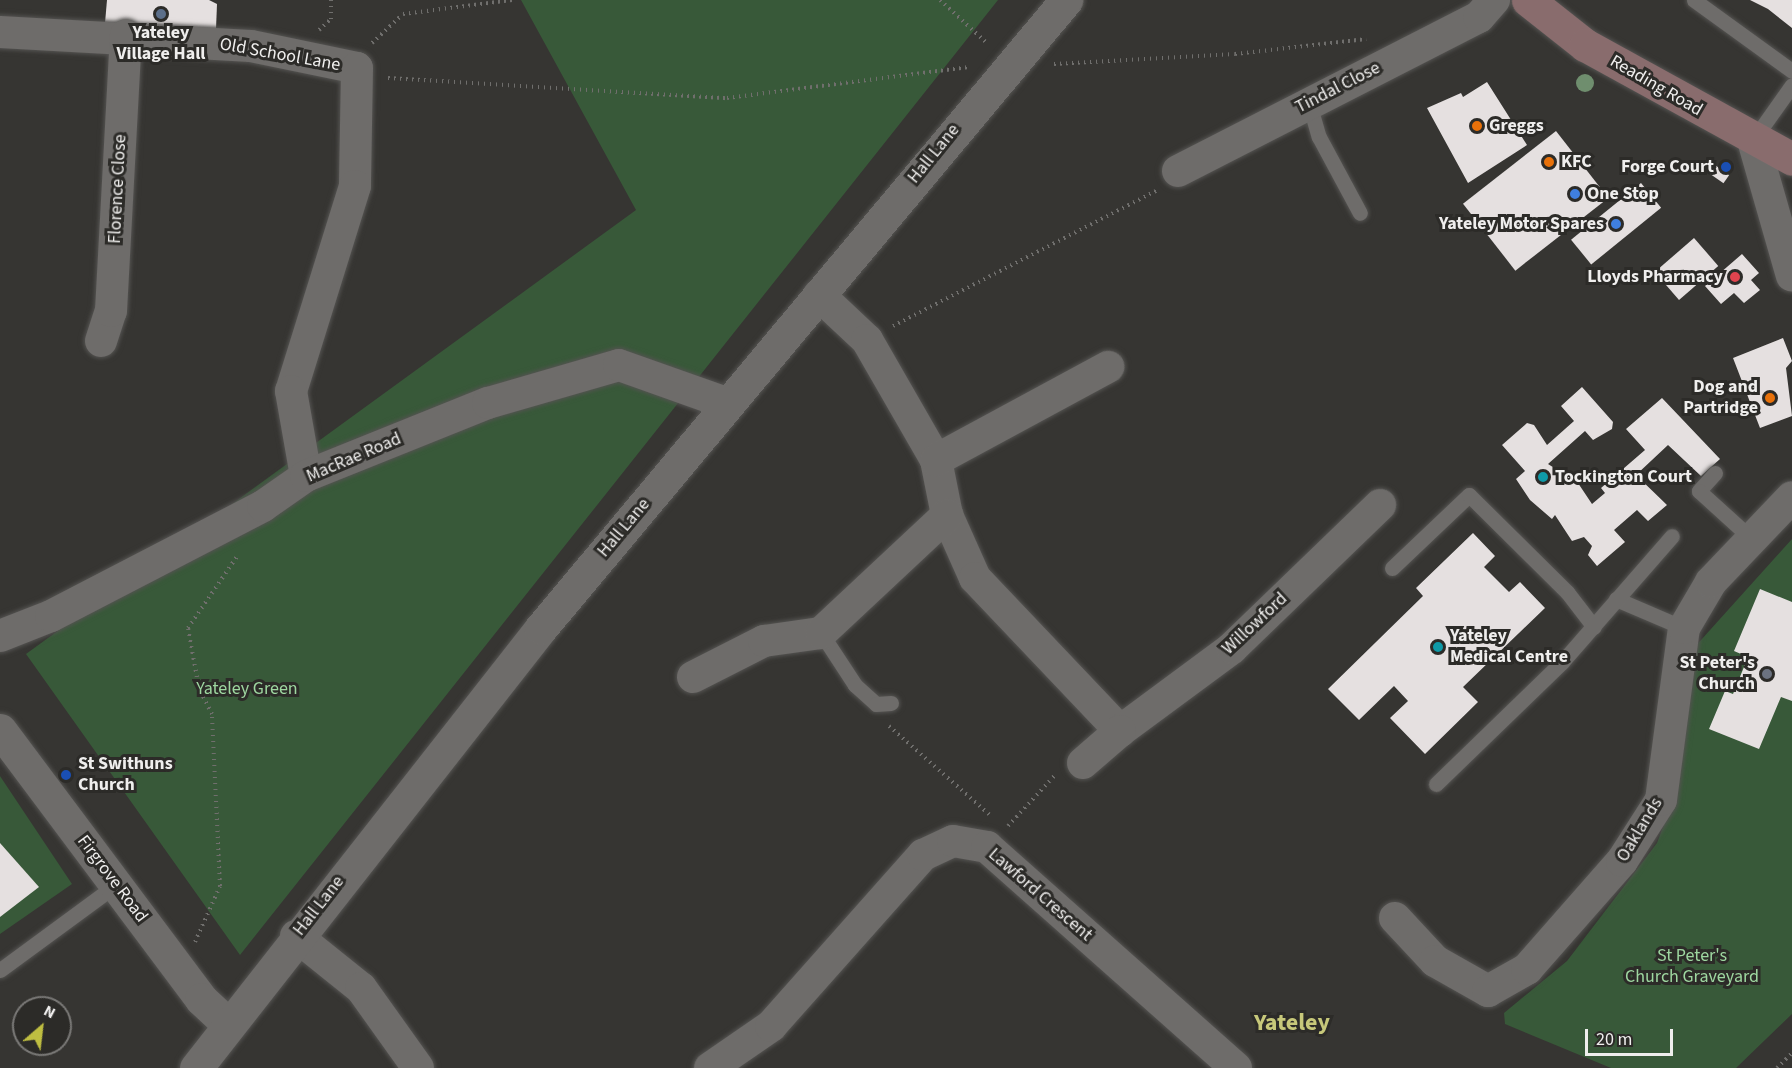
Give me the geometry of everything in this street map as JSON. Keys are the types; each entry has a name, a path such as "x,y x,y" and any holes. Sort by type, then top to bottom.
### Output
{"main road":[{"name":"Reading Road","path":"1528,0 1585,45 1753,140 1792,159"}],"street":[{"name":"Hall Lane","path":"196,1068 296,936 541,628 729,404 1010,62 1066,0"},
{"name":"Tindal Close","path":"1178,171 1479,17 1494,0"},
{"name":"Old School Lane","path":"0,32 126,35 251,46 357,73 355,186 291,391 306,476"},
{"name":"Florence Close","path":"101,341 111,311 126,35"},
{"path":"1753,140 1792,276"},
{"path":"819,295 867,340 936,460 947,515 975,578 1120,731"},
{"name":"MacRae Road","path":"0,636 51,616 263,506 306,476 488,403 619,365 729,404"},
{"path":"936,460 1108,367"},
{"name":"Oaklands","path":"1395,918 1435,961 1488,991 1527,969 1623,861 1661,800 1684,628 1711,582 1792,497"},
{"name":"Willowford","path":"1083,763 1120,731 1232,648 1380,505"},
{"path":"693,677 764,641 821,633 947,515"},
{"name":"Firgrove Road","path":"0,730 174,961 229,1025"},
{"name":"Lawford Crescent","path":"710,1068 771,1026 923,855 953,841 996,838 1236,1068"},
{"path":"296,936 361,988 418,1068"}],"lane":[{"path":"1694,0 1792,71"},
{"path":"1753,140 1792,85"},
{"path":"1309,103 1319,136 1360,213"},
{"path":"1715,473 1699,491 1752,539"},
{"path":"1392,568 1469,495 1568,592 1594,627"},
{"path":"1436,784 1503,723 1594,627 1672,536"},
{"path":"1616,599 1684,628"},
{"path":"821,633 855,685 884,703"},
{"path":"0,970 117,884"}],"path":[{"path":"512,0 403,14 367,48 357,73 727,98 1010,62 1066,65 1235,54 1377,38"},
{"path":"940,0 1010,62"},
{"path":"867,340 1166,186 1178,171"},
{"path":"174,961 197,940 220,886 212,714 199,689 188,628 245,546 263,506"},
{"path":"884,703 883,721 996,838 1065,764 1083,763"},
{"path":"1777,1068 1792,1053"}],"green space":[{"name":"Yateley Green","path":"521,0 998,0 240,955 26,654 636,210"},
{"name":"St Peter's Church Graveyard","path":"1792,539 1792,1014 1736,1068 1611,1068 1505,1024 1504,1013 1567,961 1657,843 1679,783 1692,650"},
{"path":"0,776 72,884 0,934"}],"building":[{"name":"Yateley Village Hall","path":"107,0 209,0 217,4 216,29 105,23"},
{"path":"1750,0 1792,0 1792,28 1768,9"},
{"name":"Greggs","path":"1487,82 1527,145 1468,183 1427,108 1461,93 1463,97"},
{"path":"1556,131 1608,198 1515,271 1463,204"},
{"path":"1712,163 1729,175 1723,183 1706,171"},
{"name":"Yateley Motor Spares","path":"1641,183 1661,208 1591,265 1571,240"},
{"path":"1694,238 1718,266 1679,300 1655,272"},
{"name":"Lloyds Pharmacy","path":"1742,254 1759,273 1751,280 1760,290 1744,303 1734,293 1721,304 1705,286"},
{"name":"Dog and Partridge","path":"1783,338 1792,361 1786,368 1792,416 1760,428 1733,358"},
{"name":"Tockington Court","path":"1582,387 1613,422 1612,429 1593,440 1585,431 1548,464 1578,483 1592,504 1605,493 1601,488 1645,450 1626,429 1662,398 1720,459 1701,476 1668,445 1636,475 1667,505 1648,521 1637,510 1614,530 1625,542 1597,566 1588,555 1592,546 1584,537 1572,541 1555,515 1552,519 1530,500 1516,479 1525,471 1502,445 1527,423 1534,425 1547,445 1574,421 1561,406"},
{"name":"Yateley Medical Centre","path":"1473,533 1495,556 1484,567 1509,592 1520,582 1545,608 1463,687 1478,702 1425,754 1390,718 1408,701 1394,686 1359,720 1328,689 1423,596 1416,588"},
{"name":"St Peter's Church","path":"1760,589 1792,602 1792,701 1781,697 1759,749 1709,729 1725,691 1733,694 1748,657 1734,651"},
{"path":"0,843 39,887 0,917"}],"place":[{"name":"Yateley Village Hall","path":"161,14"},
{"name":"Greggs","path":"1477,126"},
{"name":"KFC","path":"1549,162"},
{"name":"Forge Court","path":"1726,167"},
{"name":"One Stop","path":"1575,194"},
{"name":"Yateley Motor Spares","path":"1616,224"},
{"name":"Lloyds Pharmacy","path":"1735,277"},
{"name":"Dog and Partridge","path":"1770,398"},
{"name":"Tockington Court","path":"1543,477"},
{"name":"Yateley Medical Centre","path":"1438,647"},
{"name":"St Peter's Church","path":"1767,674"},
{"name":"St Swithuns Church","path":"66,775"}],"district":[{"name":"Yateley","path":"1292,1023"}]}
